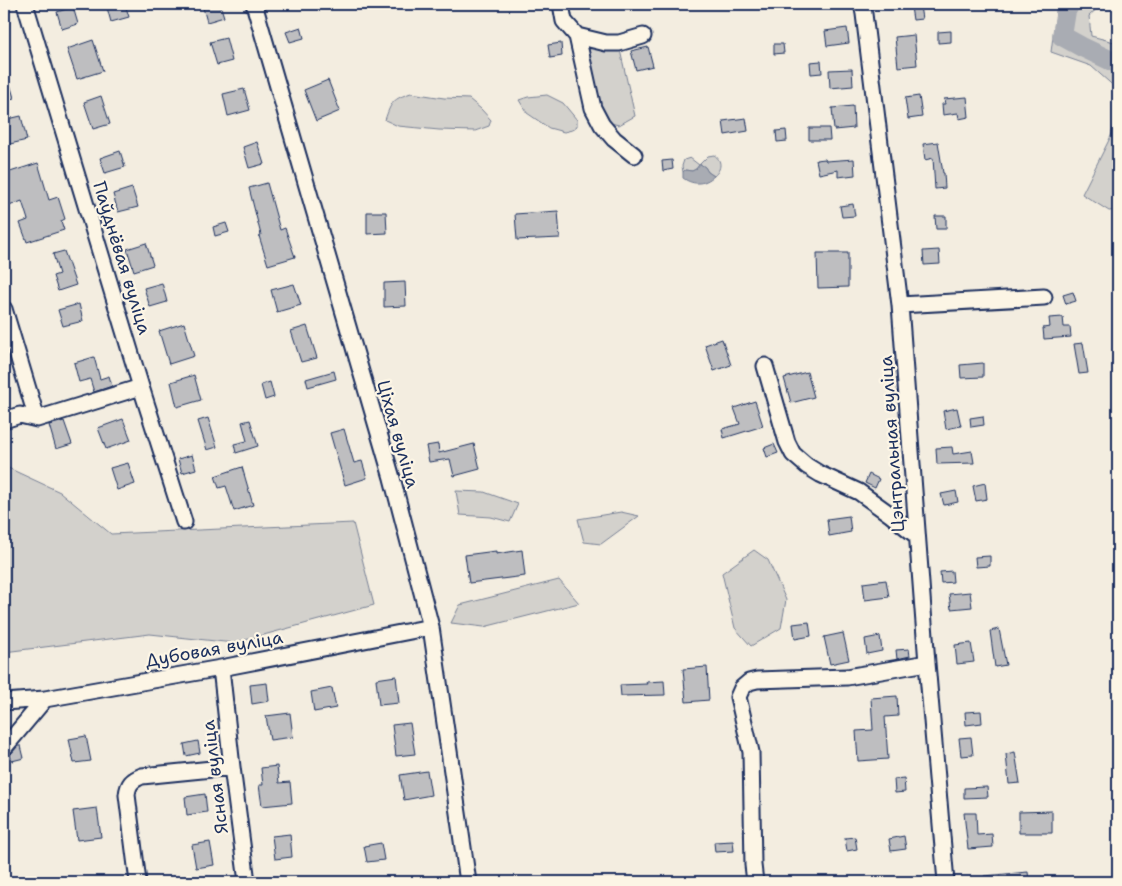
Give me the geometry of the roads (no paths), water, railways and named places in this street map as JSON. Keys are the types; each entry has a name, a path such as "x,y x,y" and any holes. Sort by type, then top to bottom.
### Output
{"street":[{"name":"Паўднёвая вуліца","path":"25,4 184,522"},
{"name":"Ціхая вуліца","path":"254,4 392,478 431,627 468,882"},
{"path":"560,4 564,21 577,36 592,108 602,126 614,139 634,155"},
{"name":"Цэнтральная вуліца","path":"862,4 900,305 927,664 946,882"},
{"path":"577,36 606,43 643,36"},
{"path":"900,305 1044,297"},
{"path":"4,309 38,419"},
{"path":"765,366 786,442 793,454 820,474 859,492 892,515 917,536"},
{"path":"4,420 20,415 38,419 141,387"},
{"name":"Дубовая вуліца","path":"4,702 45,699 222,668 431,627"},
{"path":"755,882 751,752 738,697 742,688 749,682 758,680 846,677 927,664"},
{"name":"Ясная вуліца","path":"222,668 232,767 247,882"},
{"path":"4,748 45,699"},
{"path":"138,882 127,795 128,787 131,783 142,776 232,767"}],"waterway":[{"path":"1070,4 1066,11 1062,36 1118,64"}]}
